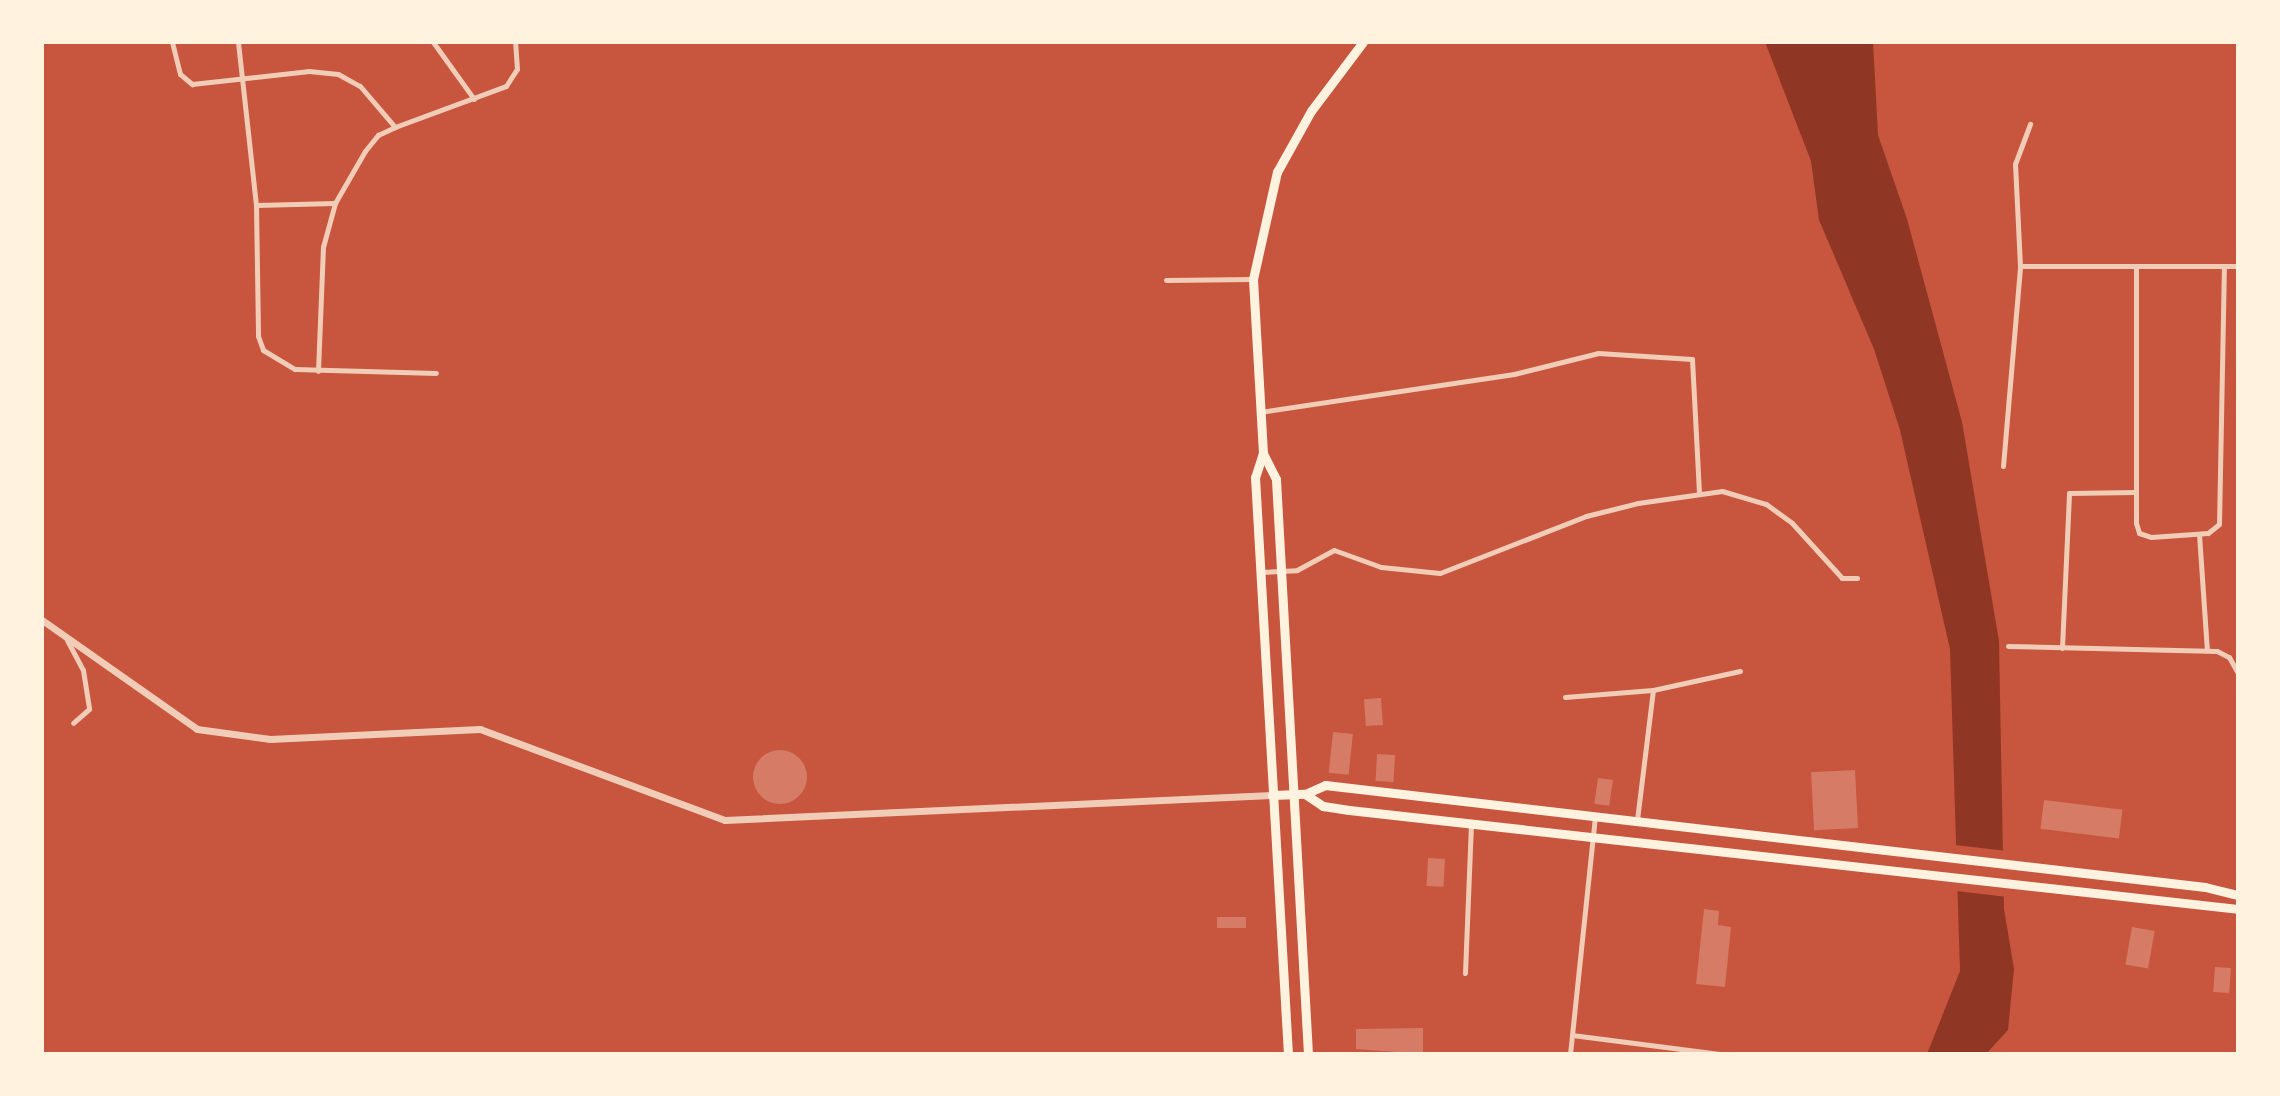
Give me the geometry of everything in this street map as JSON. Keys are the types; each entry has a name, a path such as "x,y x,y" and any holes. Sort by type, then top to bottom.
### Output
{"main road":[{"path":"1308,1054 1283,571 1276,479 1263,453 1253,279 1259,235 1277,172 1311,111 1363,42"},
{"path":"1263,453 1255,477 1288,1054"},
{"path":"1272,795 1305,794 1325,785 2029,866 2238,895"},
{"path":"1305,794 1323,806 2238,909"},
{"path":"1978,881 1981,861"}],"street":[{"path":"172,42 185,80 242,79 309,71 338,74 360,86 395,127"},
{"path":"238,42 256,205 258,336 272,359 295,369 436,373"},
{"path":"433,42 474,99"},
{"path":"318,371 320,273 335,203 371,142 395,127 474,99 511,81 517,69 515,42"},
{"path":"2003,466 2020,266 2015,164 2030,124"},
{"path":"256,205 335,203"},
{"path":"2020,266 2136,269 2238,266"},
{"path":"2136,269 2136,527 2142,535 2199,534 2214,531 2219,524 2224,267"},
{"path":"1166,280 1253,279"},
{"path":"1259,413 1485,379 1598,353 1692,359 1699,493"},
{"path":"2062,648 2069,493 2135,492"},
{"path":"1262,572 1297,570 1334,550 1381,567 1440,573 1586,516 1699,493 1745,494 1766,504 1792,523 1842,578 1857,578"},
{"path":"2199,534 2207,650"},
{"path":"42,620 197,729 270,739 480,729 725,820 1272,795"},
{"path":"64,635 83,670 89,700 89,709 73,723"},
{"path":"2008,646 2207,650 2225,654 2238,673"},
{"path":"1565,697 1653,690 1740,671"},
{"path":"1637,821 1653,690"},
{"path":"1570,1054 1595,816"},
{"path":"1465,973 1471,824"},
{"path":"1572,1035 1720,1054"}],"shaded area":[{"path":"1765,42 1873,42 1878,135 1907,219 1962,422 1999,641 2004,909 2014,969 2008,1030 1986,1054 1927,1054 1960,971 1950,649 1900,430 1874,349 1819,220 1811,161"}],"pier":[{"path":"1955,845 2007,851 2008,897 1956,891"}],"building":[{"path":"1381,698 1383,725 1366,726 1364,699"},
{"path":"1333,732 1353,734 1349,775 1329,773"},
{"path":"780,750 799,758 807,777 799,796 780,804 761,796 753,777 761,758"},
{"path":"1377,754 1395,755 1394,782 1376,781"},
{"path":"1855,770 1858,828 1814,830 1811,772"},
{"path":"1598,778 1613,780 1609,806 1594,804"},
{"path":"2044,800 2122,810 2119,838 2040,829"},
{"path":"1428,858 1445,859 1444,887 1427,886"},
{"path":"1704,909 1719,911 1718,925 1731,927 1725,987 1696,984"},
{"path":"1217,917 1246,917 1246,928 1217,928"},
{"path":"2132,927 2155,931 2148,968 2125,964"},
{"path":"2215,967 2231,968 2229,993 2213,992"},
{"path":"1423,1028 1423,1054 1356,1049 1356,1029"}]}
